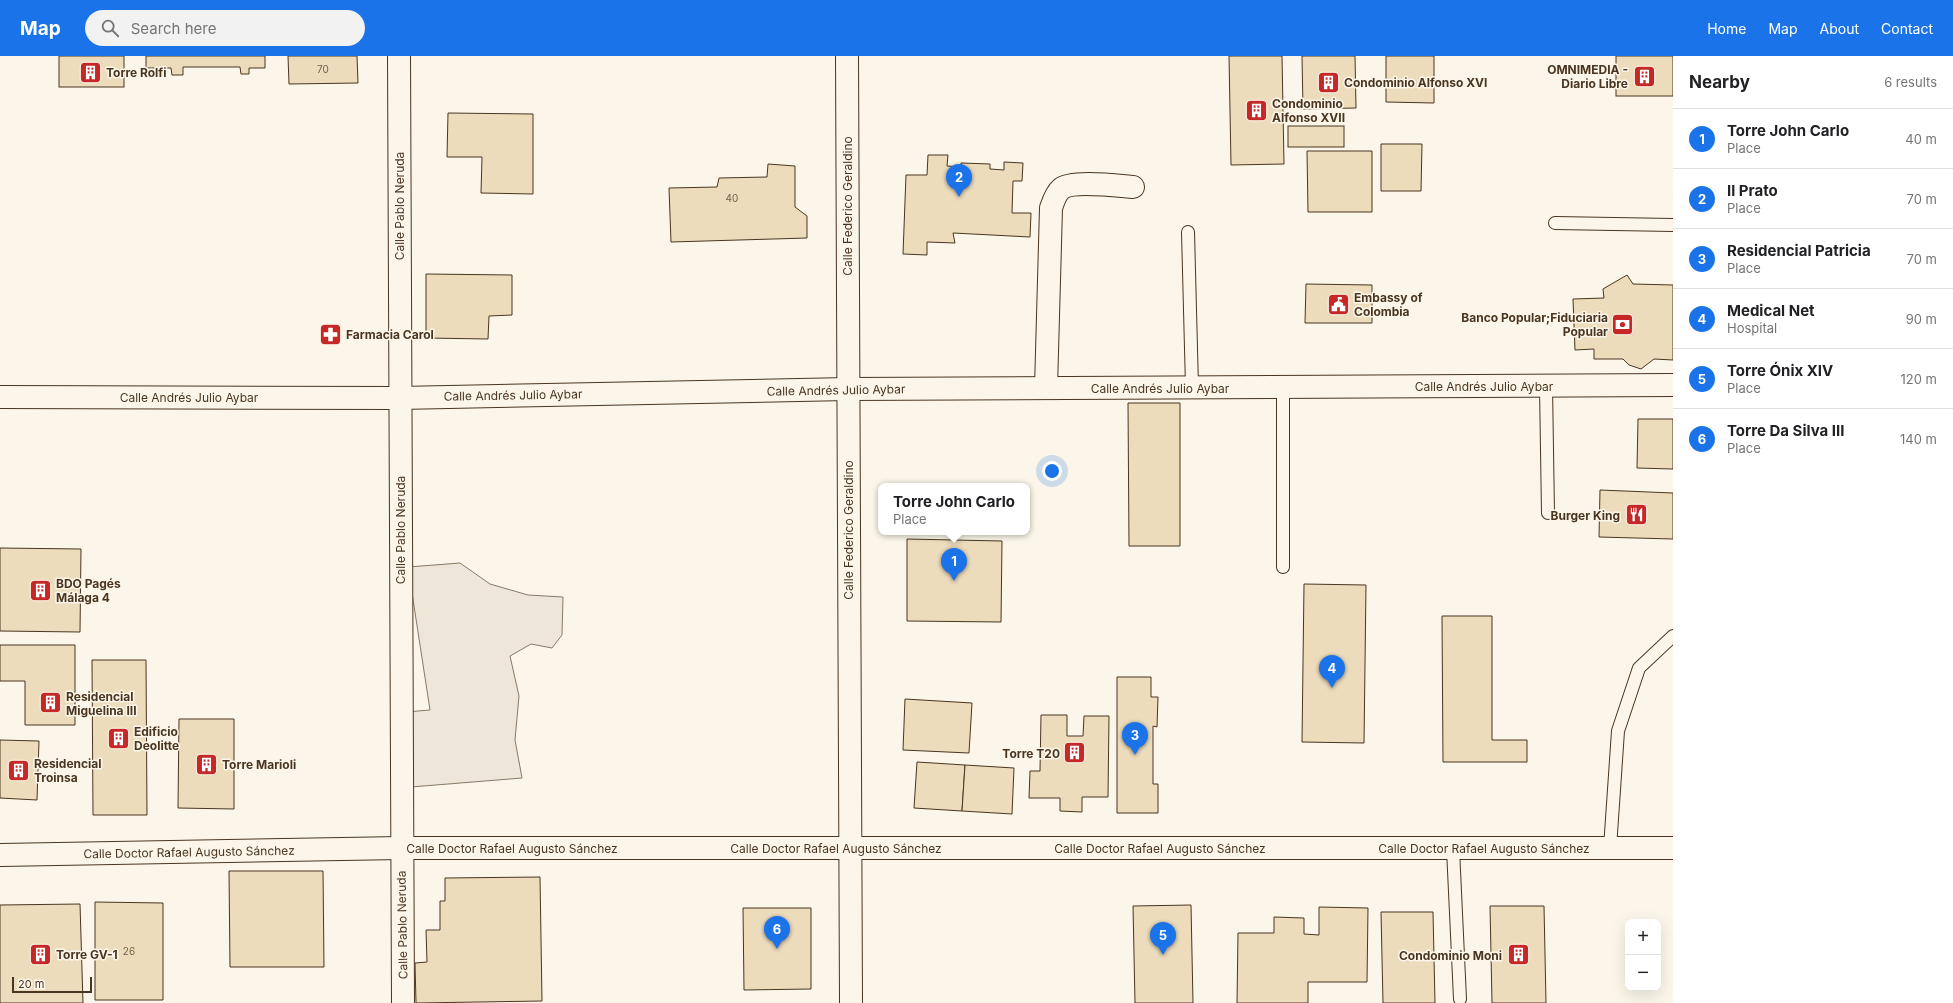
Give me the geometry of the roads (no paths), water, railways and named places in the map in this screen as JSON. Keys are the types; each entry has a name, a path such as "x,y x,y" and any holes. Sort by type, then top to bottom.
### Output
{"street":[{"name":"Calle Pablo Neruda","path":"398,56 403,1003"},
{"name":"Calle Federico Geraldino","path":"847,56 850,1003"},
{"path":"1046,388 1051,208 1055,197 1061,188 1074,184 1133,187"},
{"name":"Calle Andrés Julio Aybar","path":"0,397 399,398 848,389 1673,385"},
{"name":"Calle Doctor Rafael Augusto Sánchez","path":"0,855 401,848 1673,848"}],"lane":[{"path":"1555,223 1673,224"},
{"path":"1188,232 1192,387"},
{"path":"1546,386 1548,513"},
{"path":"1283,387 1283,567"},
{"path":"1610,848 1618,731 1639,668 1673,636"},
{"path":"1453,848 1460,999"}],"place":[{"name":"Torre Rolfi","path":"91,72"},
{"name":"OMNIMEDIA - Diario Libre","path":"1644,76"},
{"name":"Condominio Alfonso XVI","path":"1329,82"},
{"name":"Condominio Alfonso XVII","path":"1256,110"},
{"name":"Il Prato","path":"959,197"},
{"name":"Embassy of Colombia","path":"1339,304"},
{"name":"Banco Popular;Fiduciaria Popular","path":"1623,324"},
{"name":"Farmacia Carol","path":"330,334"},
{"name":"Burger King","path":"1636,515"},
{"name":"Torre John Carlo","path":"954,581"},
{"name":"BDO Pagés Málaga 4","path":"40,590"},
{"name":"Medical Net","path":"1332,688"},
{"name":"Residencial Miguelina III","path":"50,703"},
{"name":"Edificio Deolitte","path":"119,738"},
{"name":"Torre T20","path":"1075,753"},
{"name":"Residencial Patricia","path":"1135,755"},
{"name":"Torre Marioli","path":"206,764"},
{"name":"Residencial Troinsa","path":"19,770"},
{"name":"Torre Da Silva III","path":"777,949"},
{"name":"Torre GV-1","path":"41,954"},
{"name":"Torre Ónix XIV","path":"1163,955"},
{"name":"Condominio Moni","path":"1518,955"}]}
